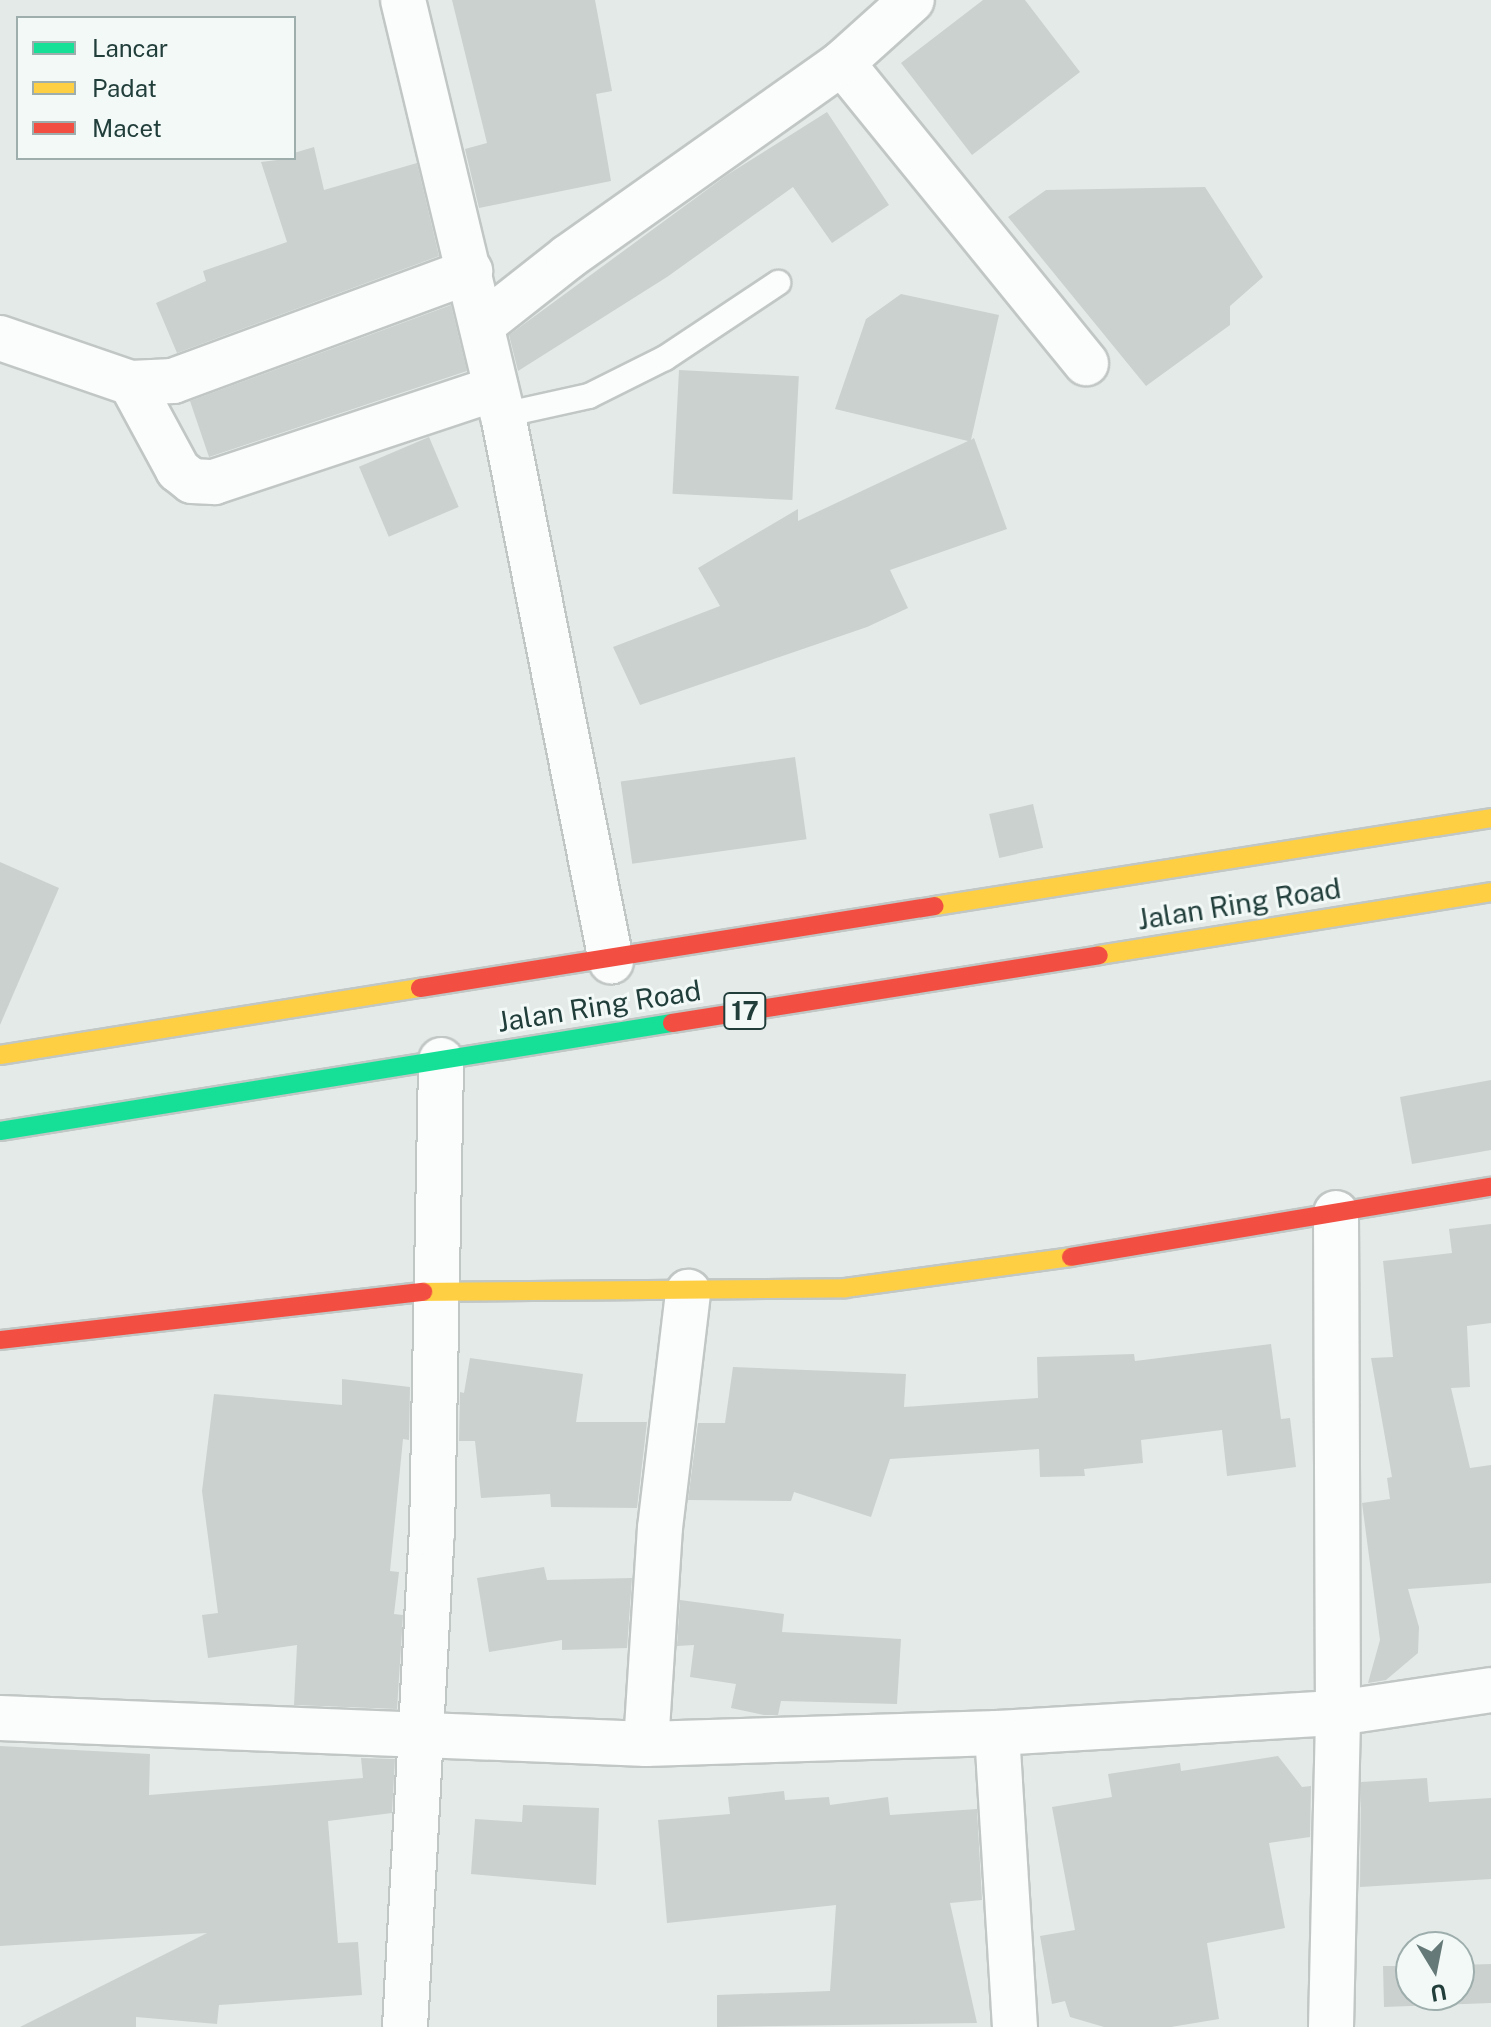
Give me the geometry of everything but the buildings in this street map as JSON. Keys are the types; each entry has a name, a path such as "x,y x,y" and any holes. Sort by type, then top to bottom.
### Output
{"main road":[{"name":"Jalan Ring Road","path":"0,1055 611,961 1491,818"},
{"name":"Jalan Ring Road","path":"0,1131 1491,892"},
{"path":"0,1340 433,1291 557,1287 688,1292 845,1288 948,1277 1491,1187"}],"street":[{"path":"403,0 483,324 611,961"},
{"path":"483,324 568,257 842,63 912,0"},
{"path":"842,63 1086,363"},
{"path":"0,338 131,383 173,381 470,271"},
{"path":"131,383 178,470 192,481 214,482 499,402"},
{"path":"405,2027 432,1520 433,1291 441,1060"},
{"path":"1331,2027 1338,1713 1336,1213"},
{"path":"646,1744 660,1528 688,1292"},
{"path":"0,1718 422,1738 646,1744 997,1733 1338,1713 1491,1690"},
{"path":"997,1733 1015,2027"}],"lane":[{"path":"499,402 589,396 665,358 778,283"}],"traffic: fast":[{"path":"0,1131 672,1023"}],"traffic: slow":[{"path":"935,906 1491,818"},
{"path":"1099,955 1491,892"},
{"path":"0,1055 420,988"},
{"path":"423,1292 845,1288 1071,1257"}],"traffic: jam":[{"path":"420,988 935,906"},
{"path":"672,1023 1099,955"},
{"path":"1071,1257 1491,1187"},
{"path":"0,1340 423,1292"}]}
